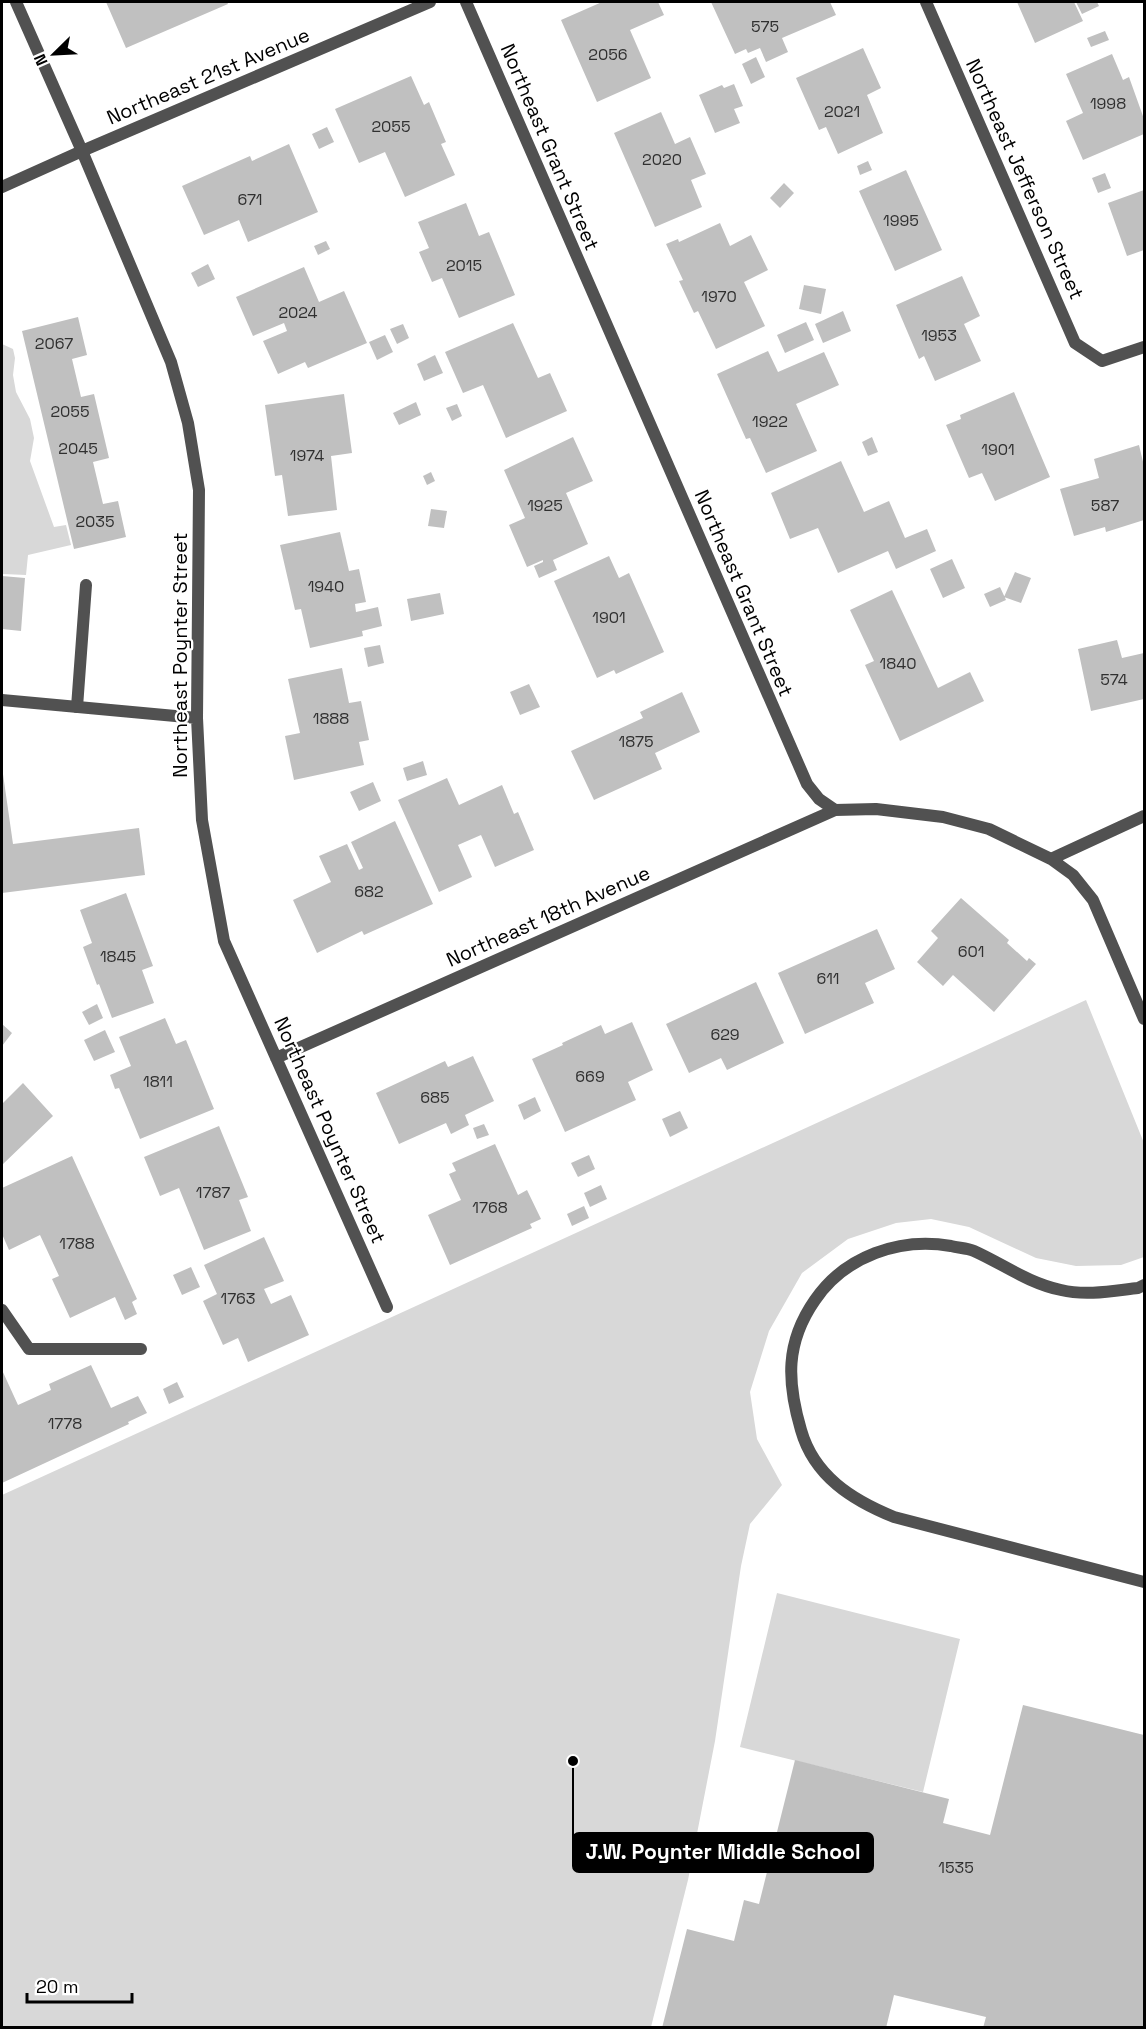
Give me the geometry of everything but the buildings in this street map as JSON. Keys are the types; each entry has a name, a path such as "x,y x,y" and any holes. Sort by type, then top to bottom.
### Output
{"street":[{"name":"Northeast Poynter Street","path":"16,2 171,362 188,423 199,490 197,718 202,820 224,941 387,1307"},
{"name":"Northeast 21st Avenue","path":"2,187 430,2"},
{"name":"Northeast Grant Street","path":"466,2 792,754 807,784 819,799 835,810"},
{"name":"Northeast Jefferson Street","path":"926,2 1075,343 1102,361 1144,346"},
{"path":"77,707 86,585"},
{"path":"2,700 197,718"},
{"path":"835,810 876,809 943,817 989,829 1051,859 1072,875 1093,900 1144,1019"},
{"name":"Northeast 18th Avenue","path":"276,1058 835,810"},
{"path":"1051,859 1144,816"},
{"path":"1144,1285 1138,1288 1090,1293 1062,1290 1029,1281 971,1250 938,1244 910,1244 880,1251 853,1264 833,1278 816,1298 802,1320 793,1346 790,1375 793,1405 802,1435 815,1462 834,1482 862,1504 894,1517 1144,1582"},
{"path":"2,1310 29,1349 141,1349"}],"shaded area":[{"path":"2,344 13,349 15,358 13,375 16,392 30,419 34,438 30,461 54,527 66,525 71,545 28,555 26,575 3,574"},
{"path":"1086,1000 1144,1143 1144,1257 1121,1265 1076,1266 1036,1258 969,1227 931,1219 896,1223 848,1239 802,1273 769,1331 750,1392 757,1439 782,1485 750,1524 741,1566 715,1741 688,1880 651,2027 2,2027 2,1495"},
{"path":"777,1593 960,1639 923,1792 740,1747"}],"place":[{"name":"J.W. Poynter Middle School","path":"573,1761"}]}
